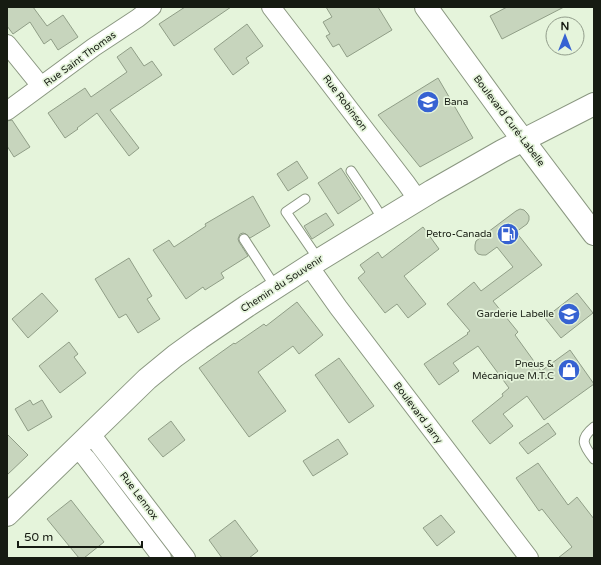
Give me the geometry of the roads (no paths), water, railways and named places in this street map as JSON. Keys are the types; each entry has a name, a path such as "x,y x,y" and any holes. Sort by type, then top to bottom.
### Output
{"street":[{"name":"Rue Saint Thomas","path":"7,111 94,47 152,7"},
{"name":"Rue Robinson","path":"271,7 393,165 418,200"},
{"name":"Boulevard Curé-Labelle","path":"426,7 594,234"},
{"path":"7,44 41,86"},
{"name":"Chemin du Souvenir","path":"7,515 154,373 200,338 314,263 384,220 502,151 594,104"},
{"name":"Boulevard Jarry","path":"314,263 338,307 529,558"},
{"name":"Rue Lennox","path":"83,441 86,458 162,558"},
{"name":"Rue Lennox","path":"83,441 186,558"}],"lane":[{"path":"351,171 384,220"},
{"path":"305,199 286,212 314,263"},
{"path":"244,239 276,288"},
{"path":"594,427 585,435 584,440 594,459"}],"place":[{"name":"Bana","path":"428,102"},
{"name":"Petro-Canada","path":"508,234"},
{"name":"Garderie Labelle","path":"569,314"},
{"name":"Pneus & Mécanique M.T.C","path":"569,370"}]}
